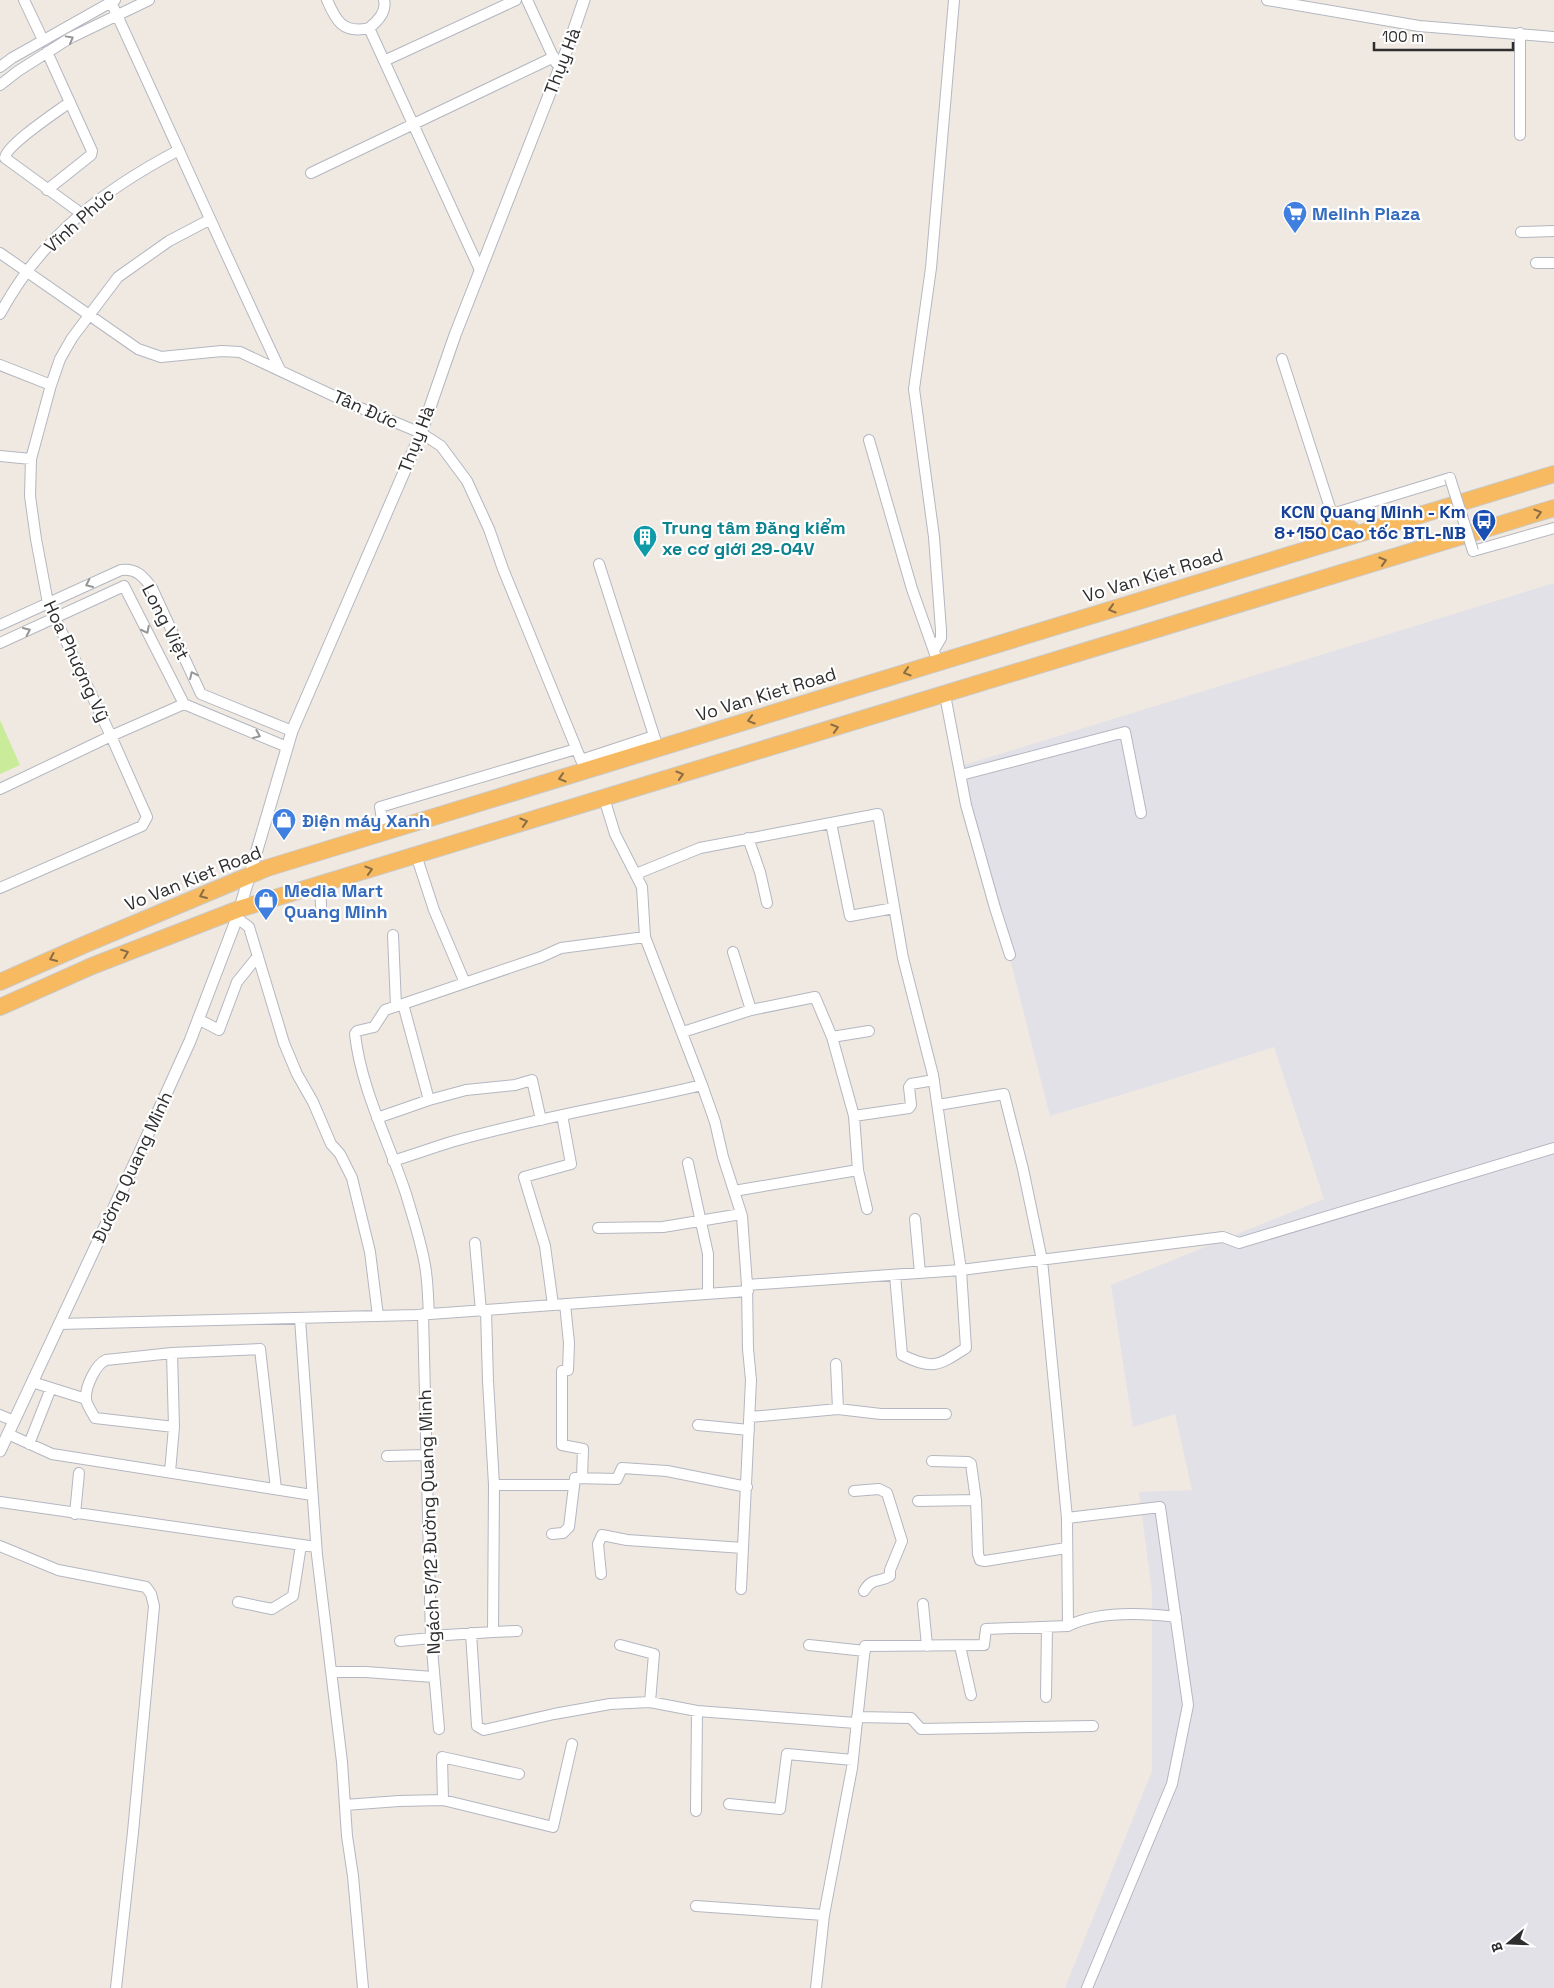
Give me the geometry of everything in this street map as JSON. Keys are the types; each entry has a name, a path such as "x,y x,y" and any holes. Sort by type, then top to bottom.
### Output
{"highway":[{"name":"Vo Van Kiet Road","path":"0,982 267,868 384,832 584,765 936,656 1138,601 1352,530 1553,478"},
{"path":"0,1007 92,966 320,884 1554,508"},
{"path":"1327,538 1332,514 1352,530"}],"street":[{"path":"24,0 43,40"},
{"path":"0,85 70,38 149,0"},
{"path":"327,0 335,18 346,28 357,31 369,28 380,20 385,4 384,0"},
{"path":"384,61 516,0"},
{"path":"527,0 559,69"},
{"name":"Thụy Hà","path":"248,877 292,731 421,433 436,384 584,0"},
{"path":"936,656 941,638 941,630 934,537 914,389 931,268 954,0"},
{"path":"1268,0 1419,26 1554,37"},
{"path":"0,66 112,1 116,16 280,370"},
{"path":"369,28 480,270"},
{"path":"1520,33 1520,135"},
{"path":"47,52 91,147 91,155 47,190"},
{"path":"311,173 554,57"},
{"path":"70,102 34,128 5,155 7,161 82,214"},
{"name":"Vĩnh Phúc","path":"0,312 26,271 55,238 113,188 179,150"},
{"name":"Hoa Phượng Vỹ","path":"0,888 142,826 146,818 111,736 48,604 30,496 31,459 50,385 60,359 72,338 89,315 118,277 169,241 209,220"},
{"path":"1521,232 1554,231"},
{"name":"Tân Đức","path":"0,253 138,349 148,354 161,357 222,350 240,352 351,404 421,433 441,446 467,481 489,529 503,569 584,765"},
{"path":"1536,263 1554,263"},
{"path":"1282,359 1332,514 1450,478 1473,551 1554,528"},
{"path":"0,365 50,385"},
{"path":"869,440 912,589 936,656"},
{"path":"0,456 31,459"},
{"path":"599,564 656,742"},
{"name":"Long Việt","path":"0,625 120,570 134,570 152,588 201,694 292,731"},
{"path":"124,586 134,570"},
{"name":"Long Việt","path":"0,643 124,586 184,704"},
{"path":"945,695 971,823 1010,955"},
{"path":"0,789 111,736 184,704 287,747"},
{"path":"961,775 1125,732 1141,812"},
{"path":"384,832 380,807 576,749"},
{"path":"604,798 615,834 642,887 645,937 702,1084 715,1122 723,1157 741,1214 748,1288 748,1349 752,1380 741,1588"},
{"path":"636,874 700,848 878,814 903,958 934,1080 961,1270 966,1348 940,1364 918,1363 902,1355 895,1275"},
{"path":"831,823 850,916 894,908"},
{"path":"748,838 768,903"},
{"path":"416,855 434,910 466,983"},
{"name":"Đường Quang Minh","path":"0,1451 138,1156 198,1019 238,914 248,877"},
{"path":"320,884 321,906"},
{"path":"238,914 249,927 274,1013 297,1074 314,1102 331,1144 340,1154 352,1178 370,1252 378,1316"},
{"path":"394,935 400,1005 429,1100"},
{"path":"400,1005 562,948 645,937"},
{"path":"733,952 750,1010"},
{"path":"198,1019 219,1030 237,982 258,956"},
{"path":"683,1032 750,1010 815,997 832,1038 854,1116 858,1170 867,1209"},
{"name":"Ngách 5/12 Đường Quang Minh","path":"400,1005 385,1010 374,1027 356,1031 355,1034 377,1118 406,1193 426,1270 426,1455 431,1637 438,1729"},
{"path":"832,1038 869,1031"},
{"path":"377,1118 429,1100 466,1090 515,1085 532,1080 541,1120"},
{"path":"854,1116 908,1108 911,1104 909,1087 911,1084 934,1080"},
{"path":"393,1161 451,1142 702,1084"},
{"path":"938,1106 1004,1094 1023,1169 1042,1260 1067,1518 1068,1626"},
{"path":"553,1305 545,1246 524,1177 571,1164 562,1115"},
{"path":"59,1324 300,1319 426,1314 708,1294 748,1288 961,1270 1223,1237 1239,1243 1554,1148"},
{"path":"688,1163 708,1254 708,1294"},
{"path":"734,1191 858,1170"},
{"path":"598,1228 663,1226 702,1222 741,1214"},
{"path":"915,1219 920,1273"},
{"path":"475,1243 484,1310 494,1485 493,1632"},
{"path":"552,1534 563,1533 569,1527 583,1449 562,1445 562,1371 568,1370 569,1343 565,1304"},
{"path":"300,1319 316,1547 342,1762 346,1836 353,1876 363,1988"},
{"path":"174,1427 95,1418 86,1399 98,1364 102,1361 172,1352 260,1349 276,1489"},
{"path":"170,1472 174,1427 172,1352"},
{"path":"836,1364 838,1409"},
{"path":"32,1382 86,1399"},
{"path":"29,1444 51,1388"},
{"path":"750,1417 838,1409 881,1414 946,1414"},
{"path":"0,1416 14,1421"},
{"path":"698,1425 749,1430"},
{"path":"8,1434 52,1454 312,1495"},
{"path":"387,1456 426,1455"},
{"path":"932,1461 968,1462 971,1464 976,1500 978,1554 980,1560 985,1561 1066,1548"},
{"path":"494,1485 617,1479 622,1468 652,1472 667,1471 747,1487"},
{"path":"75,1514 79,1473"},
{"path":"854,1491 879,1489 887,1493 896,1526 902,1536 902,1541 890,1570 890,1576 884,1580 872,1581 864,1591"},
{"path":"918,1501 976,1500"},
{"path":"0,1502 316,1547"},
{"path":"1067,1518 1160,1507 1188,1705 1172,1784 1087,1988"},
{"path":"600,1574 598,1544 602,1536 627,1540 743,1548"},
{"path":"238,1602 272,1609 293,1596 301,1545"},
{"path":"0,1546 58,1570 146,1587 151,1594 154,1606 116,1988"},
{"path":"923,1604 927,1646"},
{"path":"816,1988 824,1915 853,1760 865,1646 984,1645 986,1629 1068,1626 1091,1619 1128,1614 1176,1617"},
{"path":"1046,1697 1047,1627"},
{"path":"400,1641 517,1631"},
{"path":"471,1634 477,1726 484,1730 554,1714 610,1704 650,1702 697,1711 857,1720 911,1718 922,1729 1093,1726"},
{"path":"620,1645 654,1654 650,1702"},
{"path":"809,1646 865,1651"},
{"path":"960,1646 971,1695"},
{"path":"332,1672 366,1672 433,1677"},
{"path":"696,1811 697,1711"},
{"path":"345,1805 443,1800 553,1827 572,1744"},
{"path":"729,1804 780,1809 787,1754 853,1760"},
{"path":"443,1800 442,1757 519,1774"},
{"path":"696,1906 824,1915"}],"shaded area":[{"path":"1554,583 1554,1988 1065,1988 1152,1771 1152,1592 1139,1492 1192,1490 1175,1414 1133,1427 1111,1285 1324,1199 1274,1047 1050,1116 961,766"}],"green space":[{"path":"0,720 20,765 0,774"}],"place":[{"name":"Melinh Plaza","path":"1295,234"},
{"name":"KCN Quang Minh - Km 8+150 Cao tốc BTL-NB","path":"1484,542"},
{"name":"Trung tâm Đăng kiểm xe cơ giới 29-04V","path":"645,558"},
{"name":"Điện máy Xanh","path":"284,841"},
{"name":"Media Mart Quang Minh","path":"266,921"}]}
